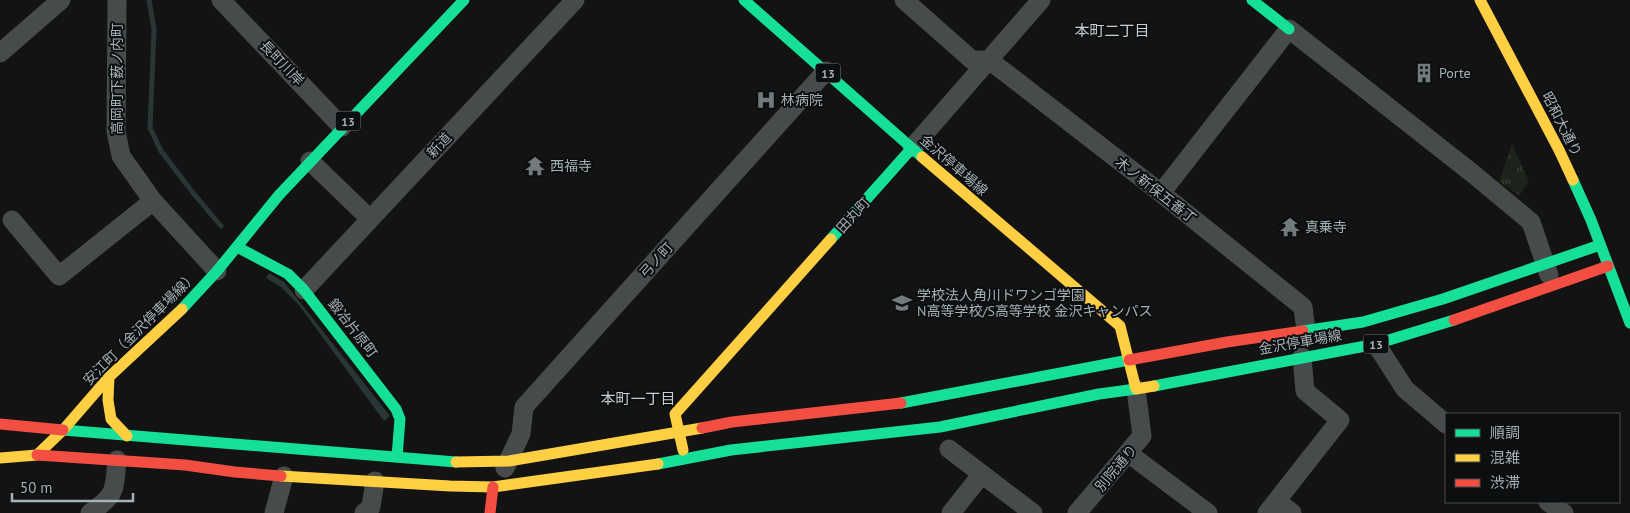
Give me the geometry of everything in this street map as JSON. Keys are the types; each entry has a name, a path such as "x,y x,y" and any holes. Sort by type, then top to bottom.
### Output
{"street":[{"path":"0,52 61,0"},
{"name":"高岡町下薮ノ内町","path":"117,0 116,131 121,156 152,201 217,271"},
{"name":"長町川岸","path":"221,0 342,127"},
{"name":"13","path":"237,247 279,195 310,161 464,0"},
{"name":"新道","path":"304,290 575,0"},
{"name":"金沢停車場線","path":"744,0 912,148 1120,326 1136,389 1376,344 1442,324 1608,266"},
{"path":"904,0 972,60 989,60"},
{"name":"田丸町","path":"679,433 675,414 1041,0"},
{"path":"1252,0 1472,172 1531,222 1552,286"},
{"name":"昭和大通り","path":"1480,0 1560,150 1591,220 1630,323"},
{"path":"1161,193 1289,29"},
{"name":"木ノ新保五番丁","path":"989,60 1161,193 1303,307 1306,331"},
{"name":"弓ノ町","path":"493,486 510,461 521,434 524,407 826,71"},
{"path":"310,161 370,219"},
{"path":"12,220 59,276 152,201"},
{"name":"金沢停車場線","path":"1129,360 1227,342 1363,322 1443,299 1600,245"},
{"name":"安江町（金沢停車場線）","path":"37,455 63,430 109,377 188,304 237,247"},
{"name":"鍛冶片原町","path":"237,247 288,274 304,290 396,409 400,419 397,457"},
{"path":"1376,344 1404,389 1445,423"},
{"path":"1292,513 1272,507 1340,420 1305,391 1302,357"},
{"path":"3,421 63,430 322,450 372,456 452,462 510,461 538,454 679,433 732,422 898,403 1129,360"},
{"path":"109,377 108,400 112,419 127,436"},
{"path":"0,458 37,455 185,464 235,472 284,476 375,482 493,486 731,450 940,427 1099,394 1136,389"},
{"name":"別院通り","path":"1077,513 1142,436 1136,389"},
{"path":"3,421 37,455"},
{"path":"679,433 685,458"},
{"path":"948,449 1034,513"},
{"path":"1128,454 1208,513"},
{"path":"90,513 111,498 114,490 117,460"},
{"path":"951,513 982,474"},
{"path":"274,513 284,476"},
{"path":"364,513 371,507 375,482"},
{"path":"490,513 493,486"},
{"path":"1549,503 1564,513"}],"green space":[{"path":"1512,144 1529,182 1519,195 1499,182"}],"shaded area":[{"path":"269,273 284,282 390,416 384,421 299,305 281,287 266,278"}],"waterway":[{"path":"149,0 154,29 150,128 161,151 221,226"}],"traffic: fast":[{"path":"182,309 217,271 279,195 464,0"},
{"path":"744,0 922,157"},
{"path":"1252,0 1289,29"},
{"path":"831,239 912,148"},
{"path":"1573,180 1591,220 1630,323"},
{"path":"1303,331 1363,322 1443,299 1600,245"},
{"path":"237,247 288,274 304,290 396,409 400,419 397,457"},
{"path":"1154,386 1376,344 1454,320"},
{"path":"901,403 1129,360"},
{"path":"658,464 731,450 940,427 1099,394 1136,389"},
{"path":"63,430 456,462"}],"traffic: slow":[{"path":"1480,0 1573,180"},
{"path":"922,157 1120,326 1136,389 1154,386"},
{"path":"683,450 675,414 831,239"},
{"path":"0,458 37,455 63,430 109,377 182,309"},
{"path":"109,377 108,400 111,419 127,436"},
{"path":"456,462 509,461 702,428"},
{"path":"281,476 493,487 658,464"}],"traffic: jam":[{"path":"1454,320 1608,266"},
{"path":"1129,360 1227,342 1303,331"},
{"path":"702,428 732,422 901,403"},
{"path":"0,424 63,430"},
{"path":"37,455 185,465 281,476"},
{"path":"490,513 493,487"}],"place":[{"name":"Porte","path":"1424,73"},
{"name":"林病院","path":"766,100"},
{"name":"西福寺","path":"535,166"},
{"name":"真乗寺","path":"1290,227"},
{"name":"学校法人角川ドワンゴ学園 N高等学校/S高等学校 金沢キャンパス","path":"902,303"}],"district":[{"name":"本町二丁目","path":"1112,30"},
{"name":"本町一丁目","path":"638,398"}]}
